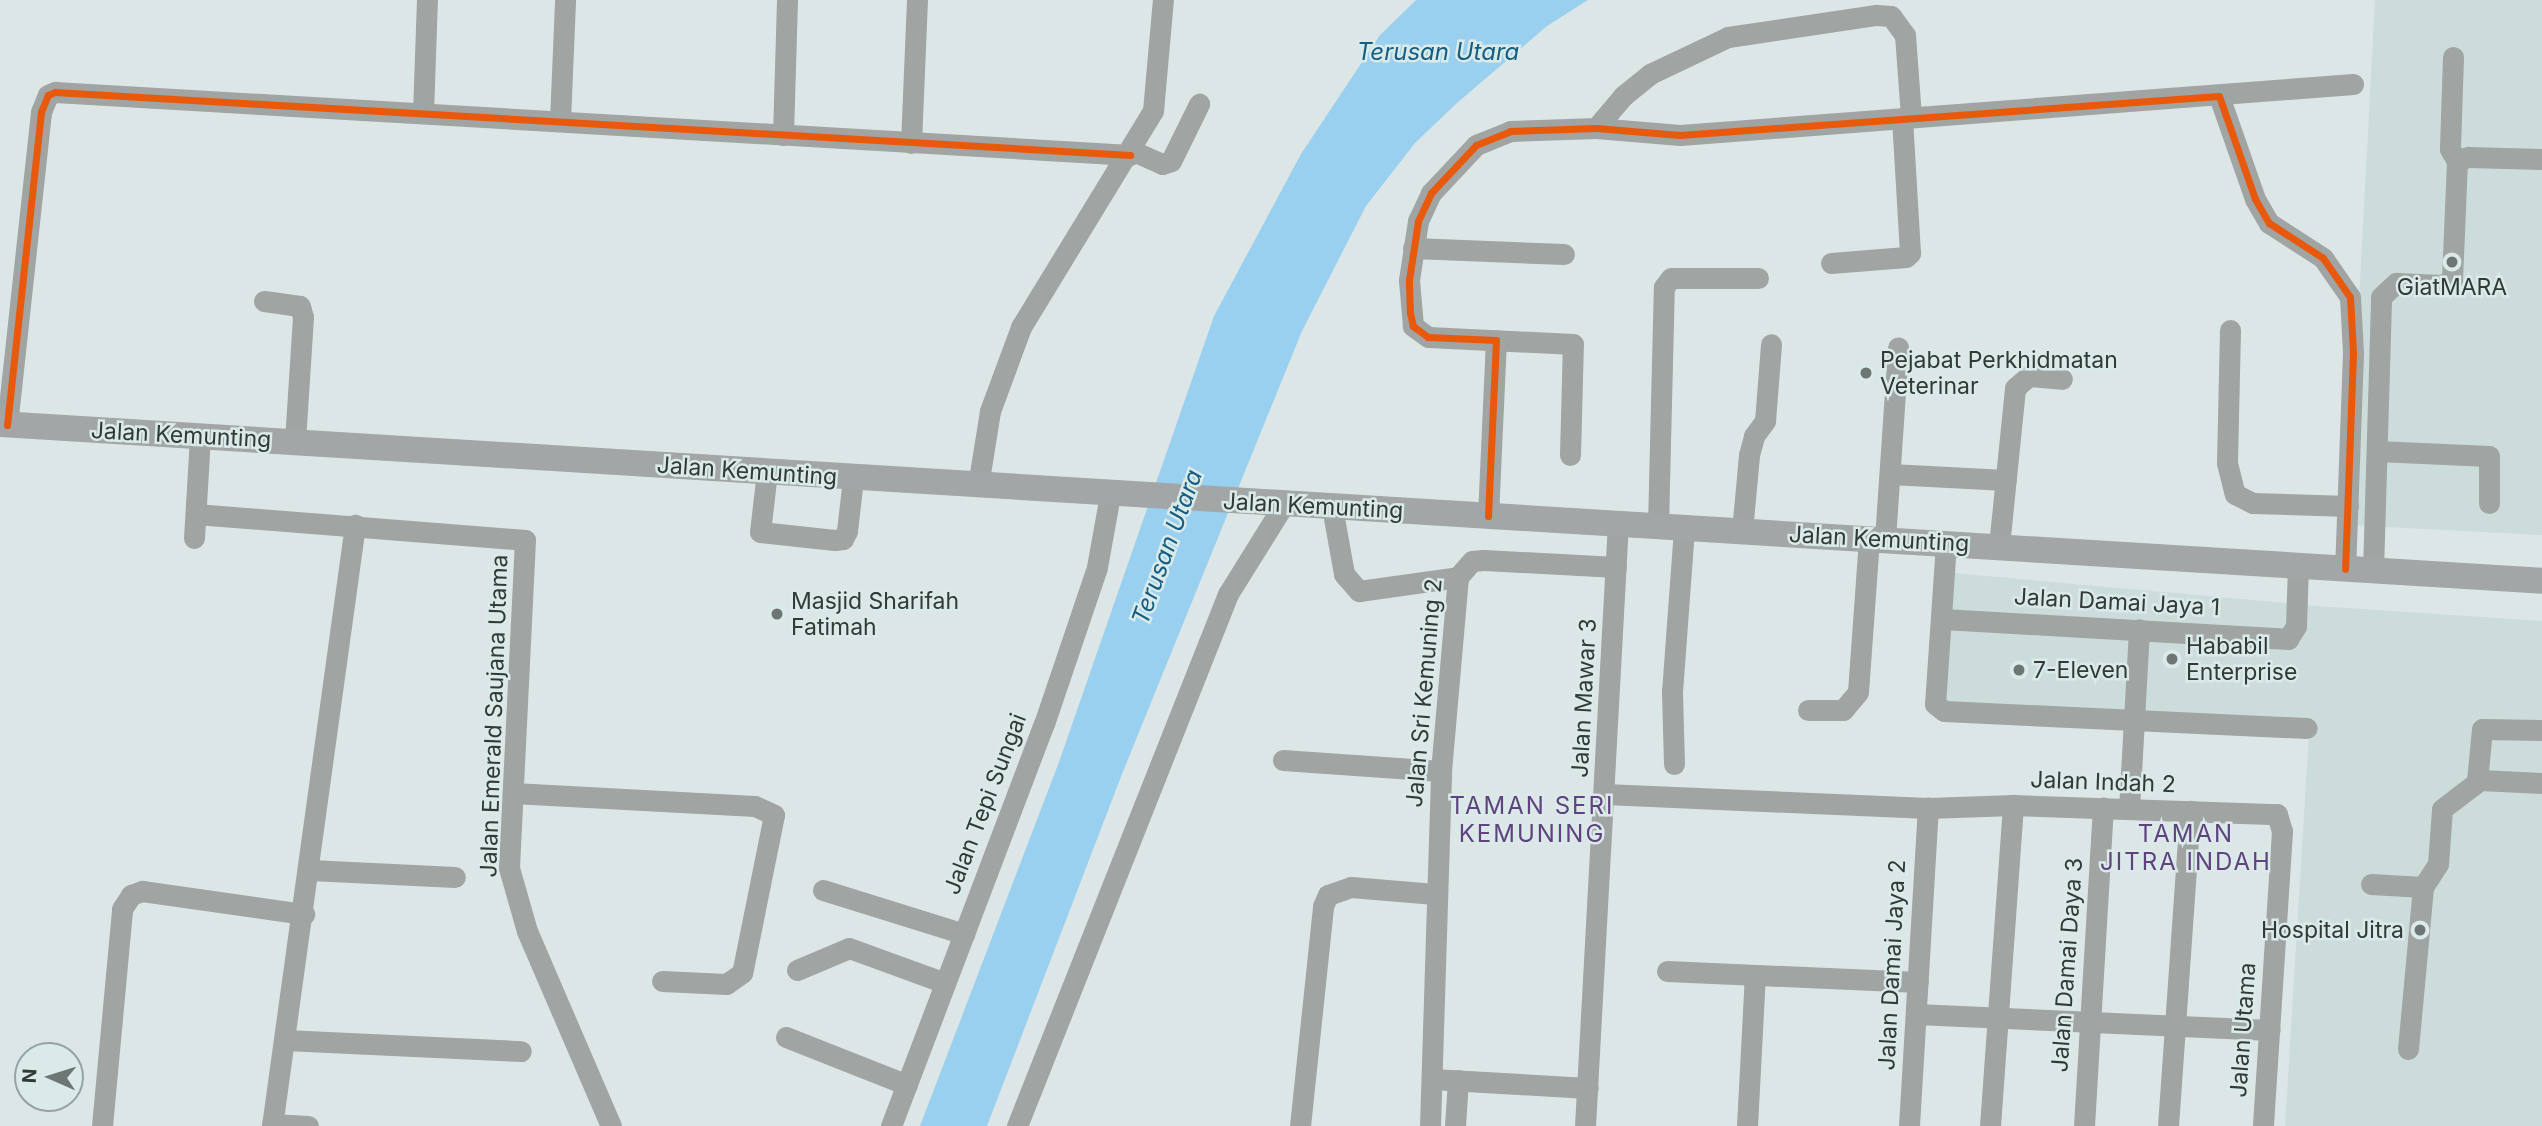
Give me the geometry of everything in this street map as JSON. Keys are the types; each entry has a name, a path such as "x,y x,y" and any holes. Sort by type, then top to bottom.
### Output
{"main road":[{"name":"Jalan Kemunting","path":"4,424 1119,496 1946,542 2542,581"}],"street":[{"path":"423,113 427,0"},
{"path":"561,121 565,0"},
{"path":"783,135 787,0"},
{"path":"911,143 917,0"},
{"path":"978,486 990,411 1021,327 1132,153 1158,93 1163,0"},
{"path":"1596,128 1650,74 1728,37 1875,15 1891,16 1905,35 1910,253 1906,257 1831,263"},
{"path":"2373,571 2381,297 2396,283 2441,285 2452,280 2457,161 2450,149 2453,57"},
{"path":"1570,455 1573,344 1421,334 1410,313 1413,248 1432,192 1476,145 1510,131 1596,128 1670,135 2353,84"},
{"path":"4,424 41,111 48,94 67,90 149,94 911,143 1132,153 1162,164 1171,161 1199,104"},
{"path":"2219,96 2255,199 2270,223 2323,258 2350,297 2353,353 2345,569"},
{"path":"2457,161 2468,157 2542,159"},
{"path":"1413,248 1564,254"},
{"path":"1674,764 1664,287 1671,278 1758,278"},
{"path":"264,301 300,306 303,317 295,441"},
{"path":"2230,330 2227,463 2235,494 2253,503 2348,506"},
{"path":"1488,516 1496,340"},
{"path":"1742,531 1749,456 1754,436 1765,421 1771,344"},
{"path":"1808,710 1843,710 1858,692 1877,539 1890,474 1898,347"},
{"path":"1999,546 2015,388 2029,376 2062,379"},
{"path":"194,538 200,436"},
{"path":"2377,451 2489,456 2489,503"},
{"path":"767,472 760,532 835,540 844,539 847,531 853,478"},
{"path":"1890,474 2006,480"},
{"name":"Jalan Tepi Sungai","path":"891,1126 1083,611 1119,496"},
{"path":"1017,1126 1228,594 1284,504"},
{"path":"1332,507 1344,574 1359,591 1458,577"},
{"path":"196,514 355,525 310,870 272,1125 308,1126"},
{"name":"Jalan Mawar 3","path":"1585,1126 1618,523"},
{"name":"Jalan Emerald Saujana Utama","path":"355,525 525,540 509,868 513,891 611,1126"},
{"path":"1946,542 1935,704 1944,711 2307,728"},
{"name":"Jalan Sri Kemuning 2","path":"1430,1126 1435,894 1441,771 1458,577 1472,561 1616,567"},
{"name":"Jalan Damai Jaya 1","path":"1942,619 2288,639 2297,626 2298,566"},
{"path":"2129,809 2139,629"},
{"path":"2477,781 2482,729 2542,730"},
{"path":"1283,760 1441,771"},
{"path":"2408,1049 2423,887 2438,864 2442,810 2477,781 2542,783"},
{"path":"513,793 755,806 774,816 742,973 726,984 662,981"},
{"name":"Jalan Indah 2","path":"1605,794 1928,808 2013,805 2277,814"},
{"path":"1990,1126 2013,805"},
{"name":"Jalan Damai Jaya 2","path":"1909,1126 1928,808"},
{"name":"Jalan Damai Daya 3","path":"2084,1126 2103,808"},
{"path":"2168,1126 2190,811"},
{"name":"Jalan Utama","path":"2263,1126 2282,831 2277,814"},
{"path":"310,870 455,877"},
{"path":"2371,884 2423,887"},
{"path":"1300,1126 1323,906 1328,895 1351,887 1435,894"},
{"path":"823,890 964,934"},
{"path":"102,1126 122,909 131,895 142,891 303,914"},
{"path":"797,970 849,948 945,983"},
{"path":"1667,971 1918,982"},
{"path":"1747,1126 1755,975"},
{"path":"1916,1014 2270,1030"},
{"path":"786,1037 906,1085"},
{"path":"285,1040 521,1051"},
{"path":"1432,1079 1588,1088"},
{"path":"1455,1126 1458,1080"}],"shaded area":[{"name":"GiatMARA","path":"2375,0 2542,0 2542,535 2347,525"},
{"name":"Hospital Jitra","path":"1942,572 2317,606 2542,621 2542,1126 2285,1126 2309,733 1933,711"}],"water":[{"name":"Terusan Utara","path":"1416,0 1588,0 1547,26 1457,103 1415,143 1366,206 1302,331 1122,774 987,1126 920,1126 1059,762 1214,316 1301,154 1380,35"}],"cycle path":[{"path":"7,425 41,112 48,95 55,92 1130,155"},
{"path":"1488,516 1496,340 1428,337 1413,326 1410,313 1409,280 1418,221 1431,193 1476,145 1510,131 1596,128 1680,135 2219,96 2255,199 2269,223 2323,258 2350,297 2353,353 2345,569"}],"place":[{"name":"GiatMARA","path":"2452,262"},
{"name":"Pejabat Perkhidmatan Veterinar","path":"1866,373"},
{"name":"Masjid Sharifah Fatimah","path":"777,614"},
{"name":"Hababil Enterprise","path":"2172,659"},
{"name":"7-Eleven","path":"2019,670"},
{"name":"Hospital Jitra","path":"2420,930"}],"district":[{"name":"TAMAN SERI KEMUNING","path":"1532,820"},
{"name":"TAMAN JITRA INDAH","path":"2186,848"}]}
